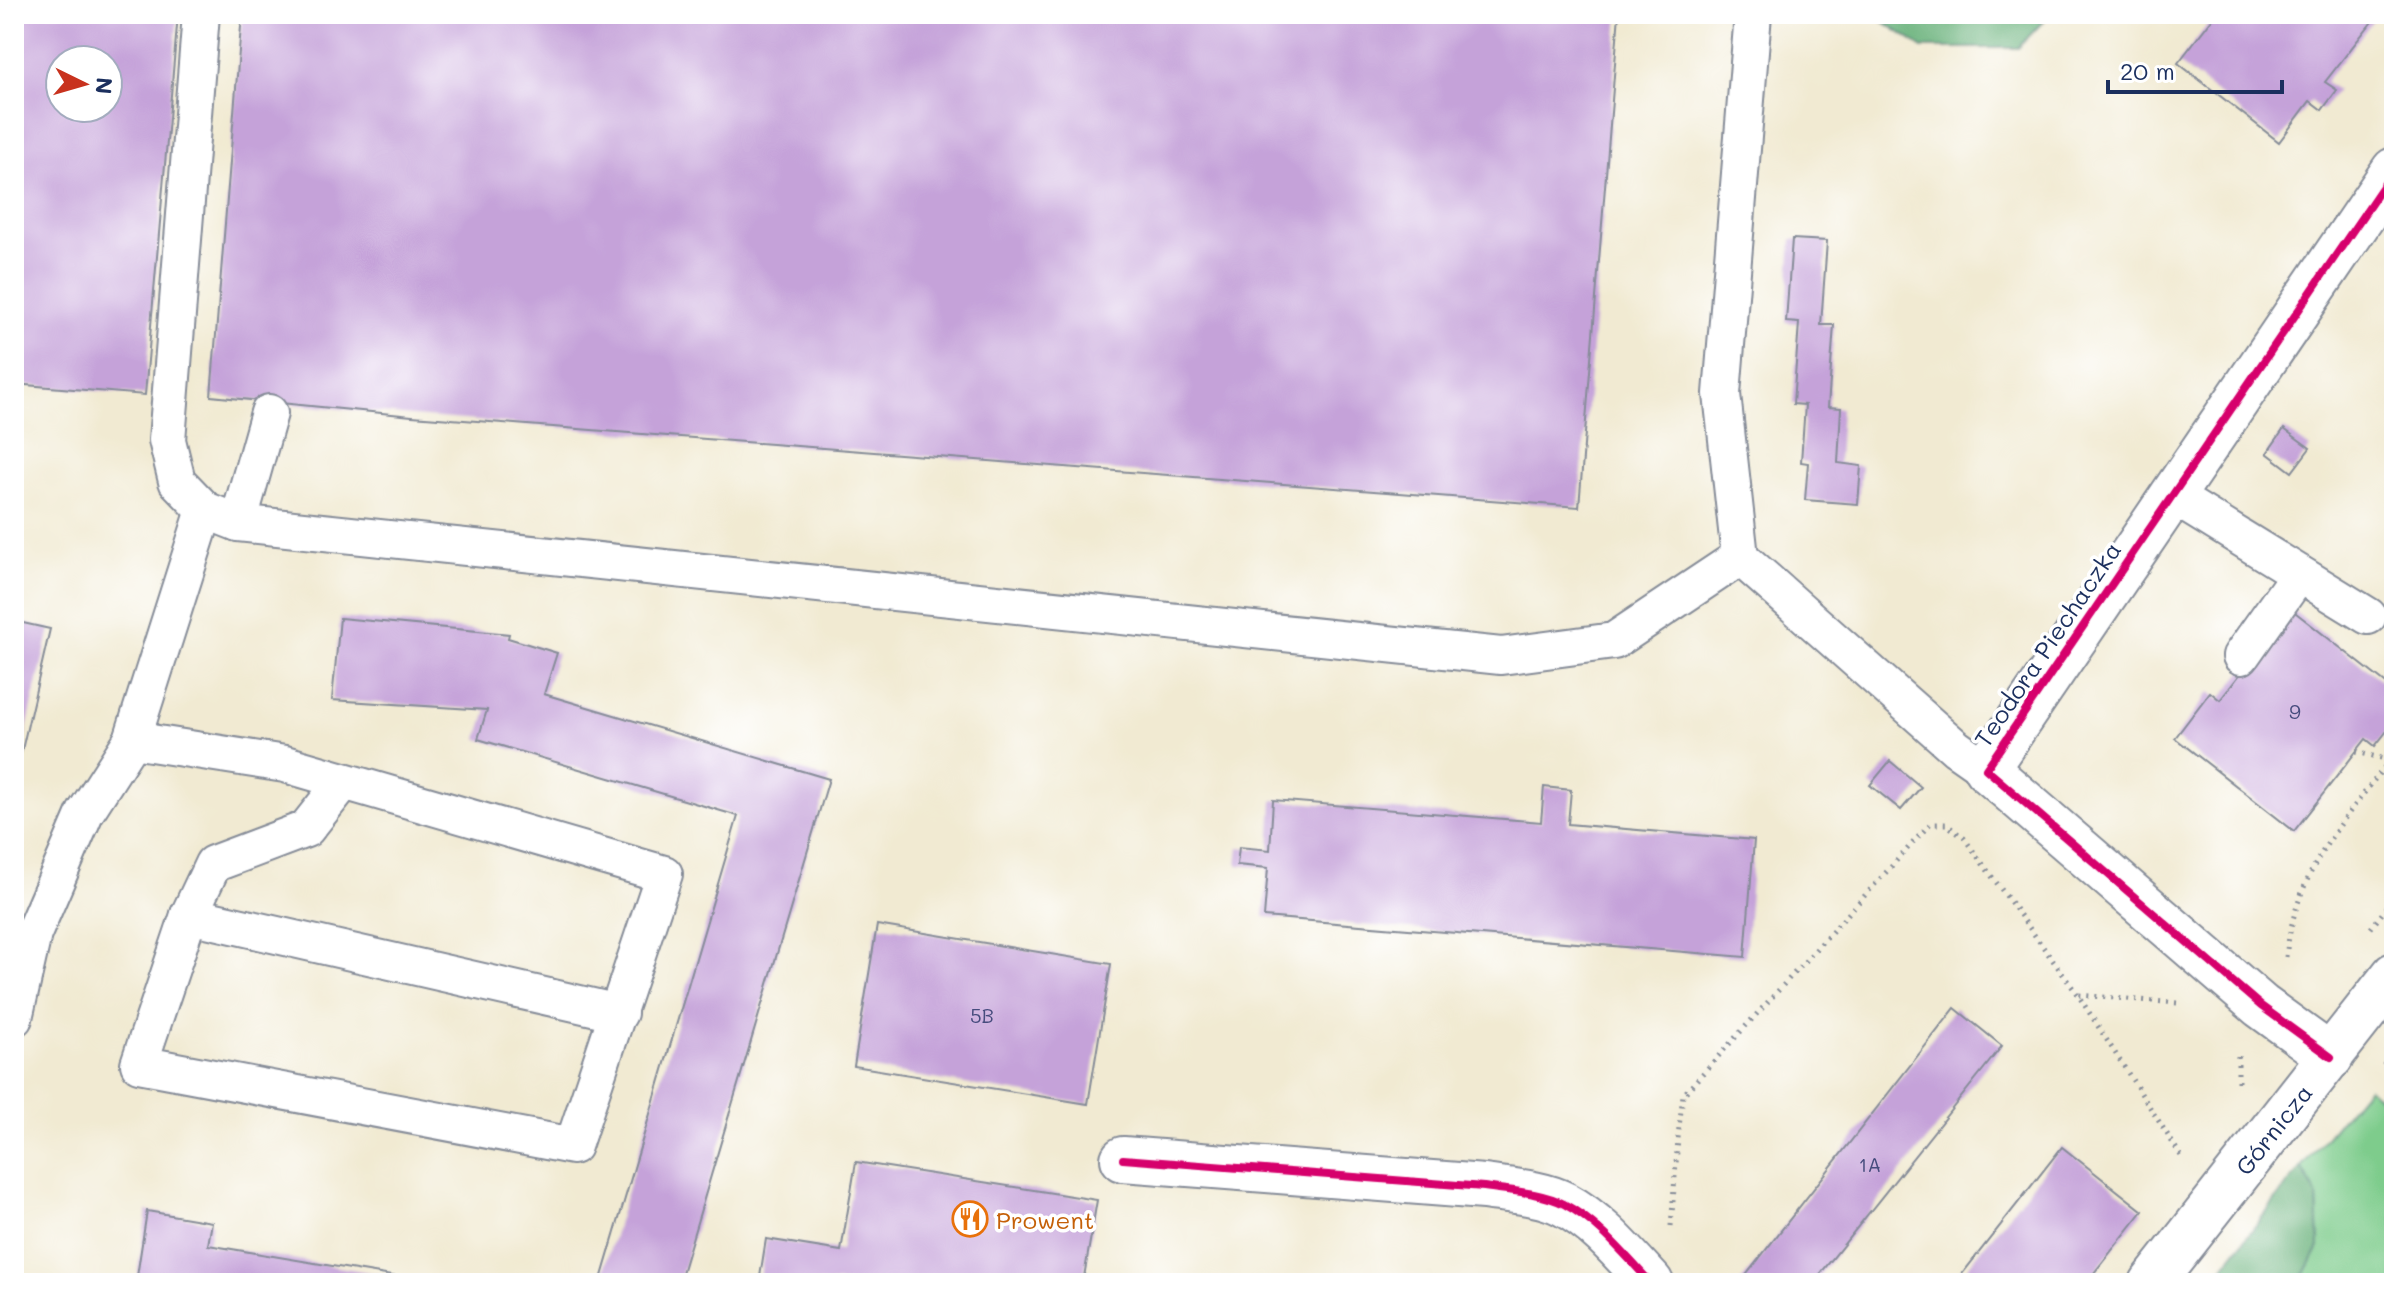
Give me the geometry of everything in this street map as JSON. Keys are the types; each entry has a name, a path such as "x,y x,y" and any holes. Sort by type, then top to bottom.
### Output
{"street":[{"name":"Teodora Piechaczka","path":"2331,1057 2261,1006 1986,769 2394,170"},
{"name":"Górnicza","path":"2152,1283 2394,975"},
{"path":"1123,1159 1528,1193 1562,1202 1588,1219 1651,1283"}],"lane":[{"path":"201,14 167,440 177,481 221,516 1501,656 1614,641 1740,557"},
{"path":"1753,14 1722,394 1740,557 1956,748 1986,769"},
{"path":"14,1018 33,934 85,813 132,740 221,516 269,413"},
{"path":"2173,496 2368,616"},
{"path":"2241,656 2299,574"},
{"path":"132,740 285,764 344,781 664,874 573,1146 139,1064 189,915 213,864 306,829 344,781"},
{"path":"189,915 619,1013"}],"path":[{"path":"2289,970 2286,956 2290,933 2312,867 2326,843 2392,762 2394,744"},
{"path":"2356,752 2392,762"},
{"path":"1671,1228 1683,1095 1930,824 1946,824 1964,838 2078,995 2186,1164 2195,1152"},
{"path":"2368,932 2394,898"},
{"path":"2078,995 2182,1004"},
{"path":"2234,1093 2240,1082 2237,1051"}],"green space":[{"path":"1872,14 2050,14 2018,48 1923,48"},
{"path":"2368,1087 2394,1111 2394,1283 2300,1283 2319,1247 2317,1195 2301,1167"},
{"path":"2301,1167 2317,1195 2319,1247 2300,1283 2211,1283"}],"building":[{"path":"14,14 178,14 145,395 14,384"},
{"path":"242,14 1619,14 1579,507 412,416 211,396"},
{"path":"2216,14 2378,14 2325,82 2337,90 2322,110 2310,101 2279,142 2178,63"},
{"path":"1792,239 1827,241 1821,325 1834,325 1828,407 1841,408 1838,463 1861,466 1858,504 1805,500 1808,463 1801,462 1805,405 1793,404 1799,323 1786,322"},
{"path":"2284,429 2310,448 2292,472 2267,453"},
{"path":"14,514 20,515 15,537 14,536"},
{"path":"2291,609 2394,690 2394,722 2375,746 2366,739 2294,831 2175,738 2210,692 2220,700"},
{"path":"340,618 509,634 508,638 557,653 544,694 829,779 679,1283 600,1283 738,816 478,739 487,710 332,700"},
{"path":"14,621 50,629 15,780 14,780"},
{"path":"1890,761 1921,787 1901,810 1870,785"},
{"path":"1544,787 1571,790 1568,824 1754,840 1745,957 1264,917 1268,868 1237,865 1239,847 1270,850 1273,800 1541,822"},
{"path":"877,925 1111,964 1088,1104 854,1066"},
{"path":"1955,1008 2002,1046 1813,1283 1740,1283"},
{"path":"2394,1049 2394,1072 2383,1063"},
{"path":"2062,1147 2143,1211 2086,1283 1955,1283"},
{"name":"Prowent","path":"856,1162 1097,1200 1083,1283 759,1283 766,1239 841,1251"},
{"path":"147,1211 212,1222 208,1245 433,1283 136,1283"}],"cycle path":[{"path":"2331,1057 2261,1006 1986,769 2394,170"},
{"path":"1123,1159 1484,1187 1535,1194 1564,1204 1588,1220 1651,1283"}],"place":[{"name":"Prowent","path":"970,1219"}]}
